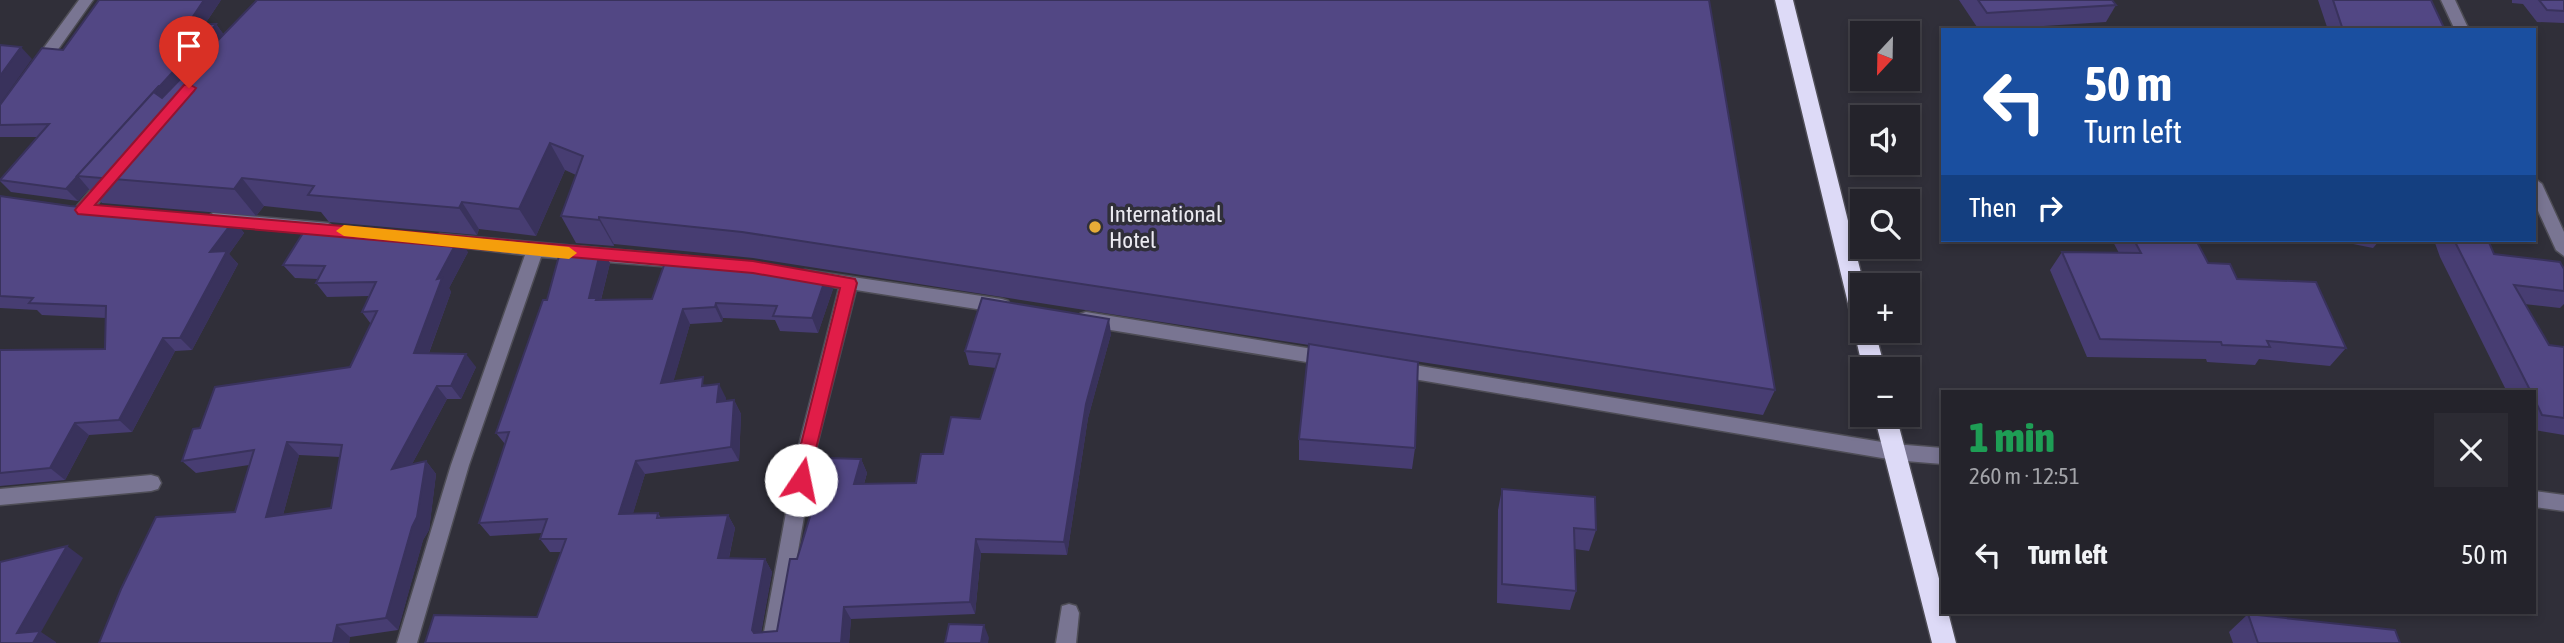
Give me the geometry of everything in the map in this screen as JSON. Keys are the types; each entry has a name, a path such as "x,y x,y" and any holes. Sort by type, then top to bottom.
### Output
{"highway":[{"path":"1784,0 1851,273"},
{"path":"1888,427 1944,643"}],"street":[{"path":"31,76 86,0"},
{"path":"2448,0 2461,28"},
{"path":"107,211 76,209 118,169"},
{"path":"2536,188 2564,250"},
{"path":"195,218 340,230"},
{"path":"419,238 699,263"},
{"path":"407,643 460,465 535,250"},
{"path":"794,274 1025,310"},
{"path":"772,643 806,453 849,283"},
{"path":"1066,316 1349,362"},
{"path":"1376,366 1894,452 1941,456"},
{"path":"0,497 150,483"},
{"path":"2536,499 2564,503"},
{"path":"1066,643 1069,613"}],"building":[{"path":"99,0 204,0 188,24 216,24 66,189 0,180 49,124 0,125 0,105 42,48 63,50"},
{"name":"International Hotel","path":"257,0 1709,0 1775,390 742,232 599,217 599,220 561,216 583,156 550,143 519,209 462,202 459,208 308,195 314,186 242,178 234,189 77,176 159,86 155,93 162,98"},
{"path":"1978,0 2112,0 2116,5 1987,13"},
{"path":"2333,0 2431,0 2444,28 2342,28"},
{"path":"2539,0 2564,0 2564,11 2547,10"},
{"path":"0,45 21,47 0,76"},
{"path":"0,196 70,206 234,220 210,252 227,251 180,338 163,338 119,420 75,423 50,468 0,473 0,350 105,349 106,306 29,303 33,298 0,296"},
{"path":"308,225 459,238 437,279 442,278 414,353 466,354 451,386 437,386 392,469 426,461 417,517 386,618 337,625 333,643 99,643 121,589 156,517 235,512 254,450 182,461 193,429 200,428 215,387 350,367 377,311 362,312 376,282 316,283 325,266 283,265","holes":["287,442 342,445 331,508 266,517"]},
{"path":"2135,242 2197,242 2208,263 2230,264 2237,279 2316,282 2346,348 2267,341 2270,347 2222,345 2221,342 2100,339 2062,252 2141,253"},
{"path":"2455,242 2489,242 2494,254 2560,262 2564,269 2564,291 2514,285 2549,345 2564,347 2564,418 2542,415 2536,402 2536,390 2530,390"},
{"path":"562,245 601,249 589,298 597,298 596,300 652,299 668,254 746,261 827,274 812,318 773,316 777,306 716,303 715,307 683,309 661,383 703,377 702,386 719,384 717,402 734,400 731,447 636,461 619,514 658,513 657,518 728,515 718,558 765,559 752,630 754,633 777,631 790,559 797,559 828,458 861,459 854,484 916,483 921,454 943,454 951,417 980,419 1000,354 965,351 982,298 1109,319 1086,404 1064,542 976,539 970,602 844,607 841,643 425,643 434,615 537,617 566,539 540,539 547,519 479,523 509,432 496,433 543,300 547,300"},
{"path":"1309,344 1418,362 1415,448 1299,439"},
{"path":"1502,489 1595,497 1596,530 1574,528 1576,591 1502,584"},
{"path":"67,546 17,633 40,631 33,643 0,643 0,562"},
{"path":"2248,614 2395,630 2400,643 2258,643"},
{"path":"949,624 984,625 981,643 945,643"}],"slow traffic":[{"path":"344,231 569,253"}],"place":[{"name":"International Hotel","path":"1095,227"}],"route":[{"path":"189,88 83,210 274,224 535,250 753,267 849,283 801,480"}]}
